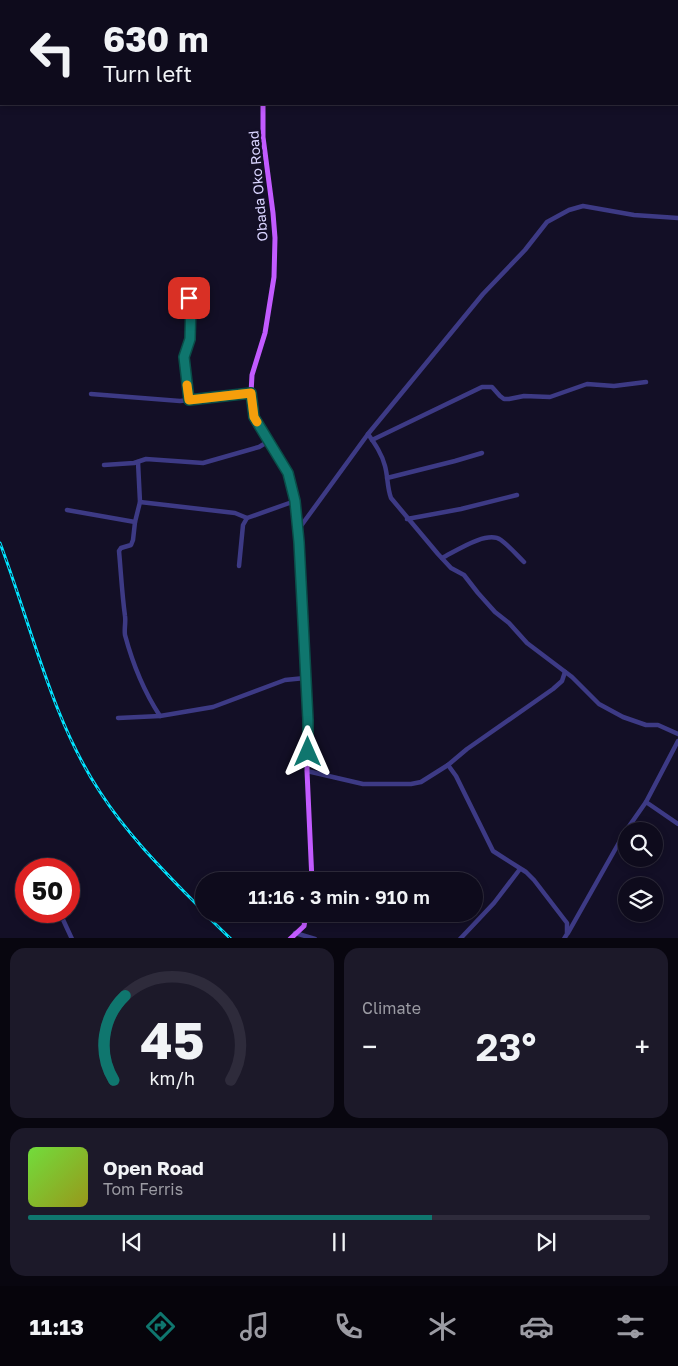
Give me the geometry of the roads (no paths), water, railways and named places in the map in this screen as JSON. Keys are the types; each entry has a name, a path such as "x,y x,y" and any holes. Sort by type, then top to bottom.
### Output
{"main road":[{"name":"Obada Oko Road","path":"263,105 263,137 275,238 274,277 265,333 252,376 251,393 254,417 288,473 295,501 298,530 304,678 308,720 307,770 312,872"},
{"path":"290,938 304,926 305,922"}],"street":[{"path":"298,530 368,434 484,294 525,250 547,222 569,210 582,206 634,215 678,218"},
{"path":"183,295 189,298 191,302 190,339 184,357 189,400"},
{"path":"372,440 482,387 492,386 500,396 508,399 524,396 550,397 587,384 614,386 646,382"},
{"path":"91,394 180,401 251,393"},
{"path":"368,434 382,456 387,478 387,488 391,498 407,519 451,568 464,575 478,593 527,643 572,677 591,697 615,714 646,725 658,725 678,734"},
{"path":"104,465 138,462 146,459 203,463 259,447 269,442"},
{"path":"387,478 456,462 482,453"},
{"path":"138,462 140,502 132,543 121,548 119,551 125,634 136,672 160,716"},
{"path":"407,519 461,509 517,495"},
{"path":"239,566 243,525 247,518 295,501"},
{"path":"140,502 235,512 247,518"},
{"path":"67,510 135,522"},
{"path":"442,558 481,538 496,537 524,562"},
{"path":"562,681 565,672"},
{"path":"307,770 364,784 411,784 426,779 448,765 562,681 572,677"},
{"path":"118,718 160,716 213,707 285,680 304,678"},
{"path":"566,936 625,832 646,802 678,740"},
{"path":"448,765 456,776 493,851 526,872 534,880 567,923 566,936"},
{"path":"646,802 678,824"},
{"path":"460,938 494,903 520,869"},
{"path":"65,923 72,938"},
{"path":"295,932 314,938"}],"railway":[{"path":"0,543 55,703 83,764 111,809 123,824 149,855 195,903"},
{"path":"213,922 230,938"}]}
